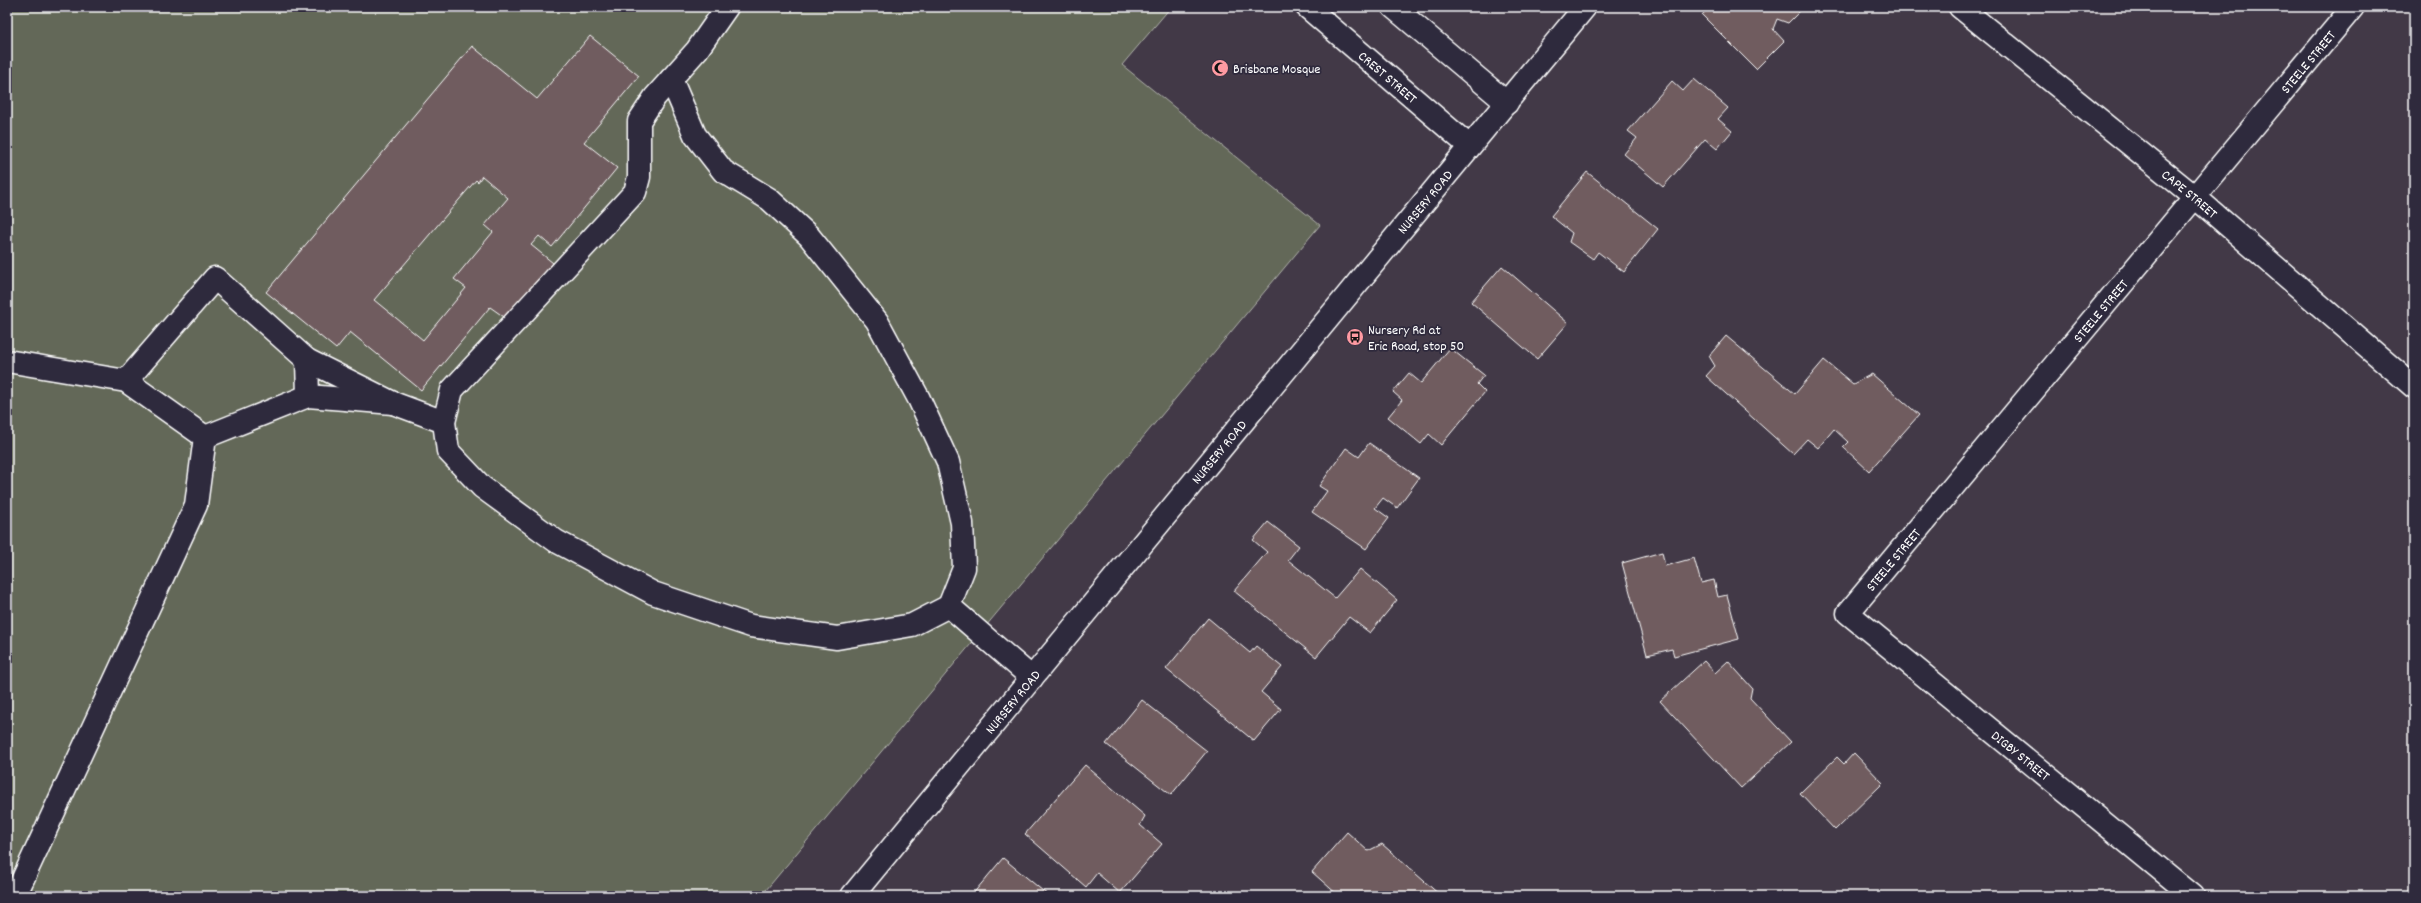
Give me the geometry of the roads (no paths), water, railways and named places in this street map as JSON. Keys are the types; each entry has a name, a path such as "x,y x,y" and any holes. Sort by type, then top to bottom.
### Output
{"street":[{"path":"671,78 695,135 723,171 769,199 809,236 877,321 919,399 948,462 962,523 964,568 949,606 912,625 837,638 751,626 653,593 556,541 482,487 448,451 444,422 452,390 635,192 640,177 639,121 655,96 671,78 697,50 727,7"},
{"name":"CREST STREET","path":"1307,7 1469,146"},
{"path":"1393,7 1507,103"},
{"name":"NURSERY ROAD","path":"852,896 1585,7"},
{"name":"CAPE STREET","path":"1960,7 2195,197 2414,387"},
{"name":"STEELE STREET","path":"1848,613 2353,7"},
{"path":"126,381 215,278 307,360 393,402 444,422"},
{"path":"307,360 308,396"},
{"path":"7,361 126,381 205,436"},
{"path":"205,436 308,396 393,402"},
{"path":"15,896 196,505 205,436"},
{"path":"949,606 1032,678"},
{"name":"DIGBY STREET","path":"1848,613 2194,896"}],"place":[{"name":"Brisbane Mosque","path":"1220,68"},
{"name":"Nursery Rd at Eric Road, stop 50","path":"1355,337"}]}
